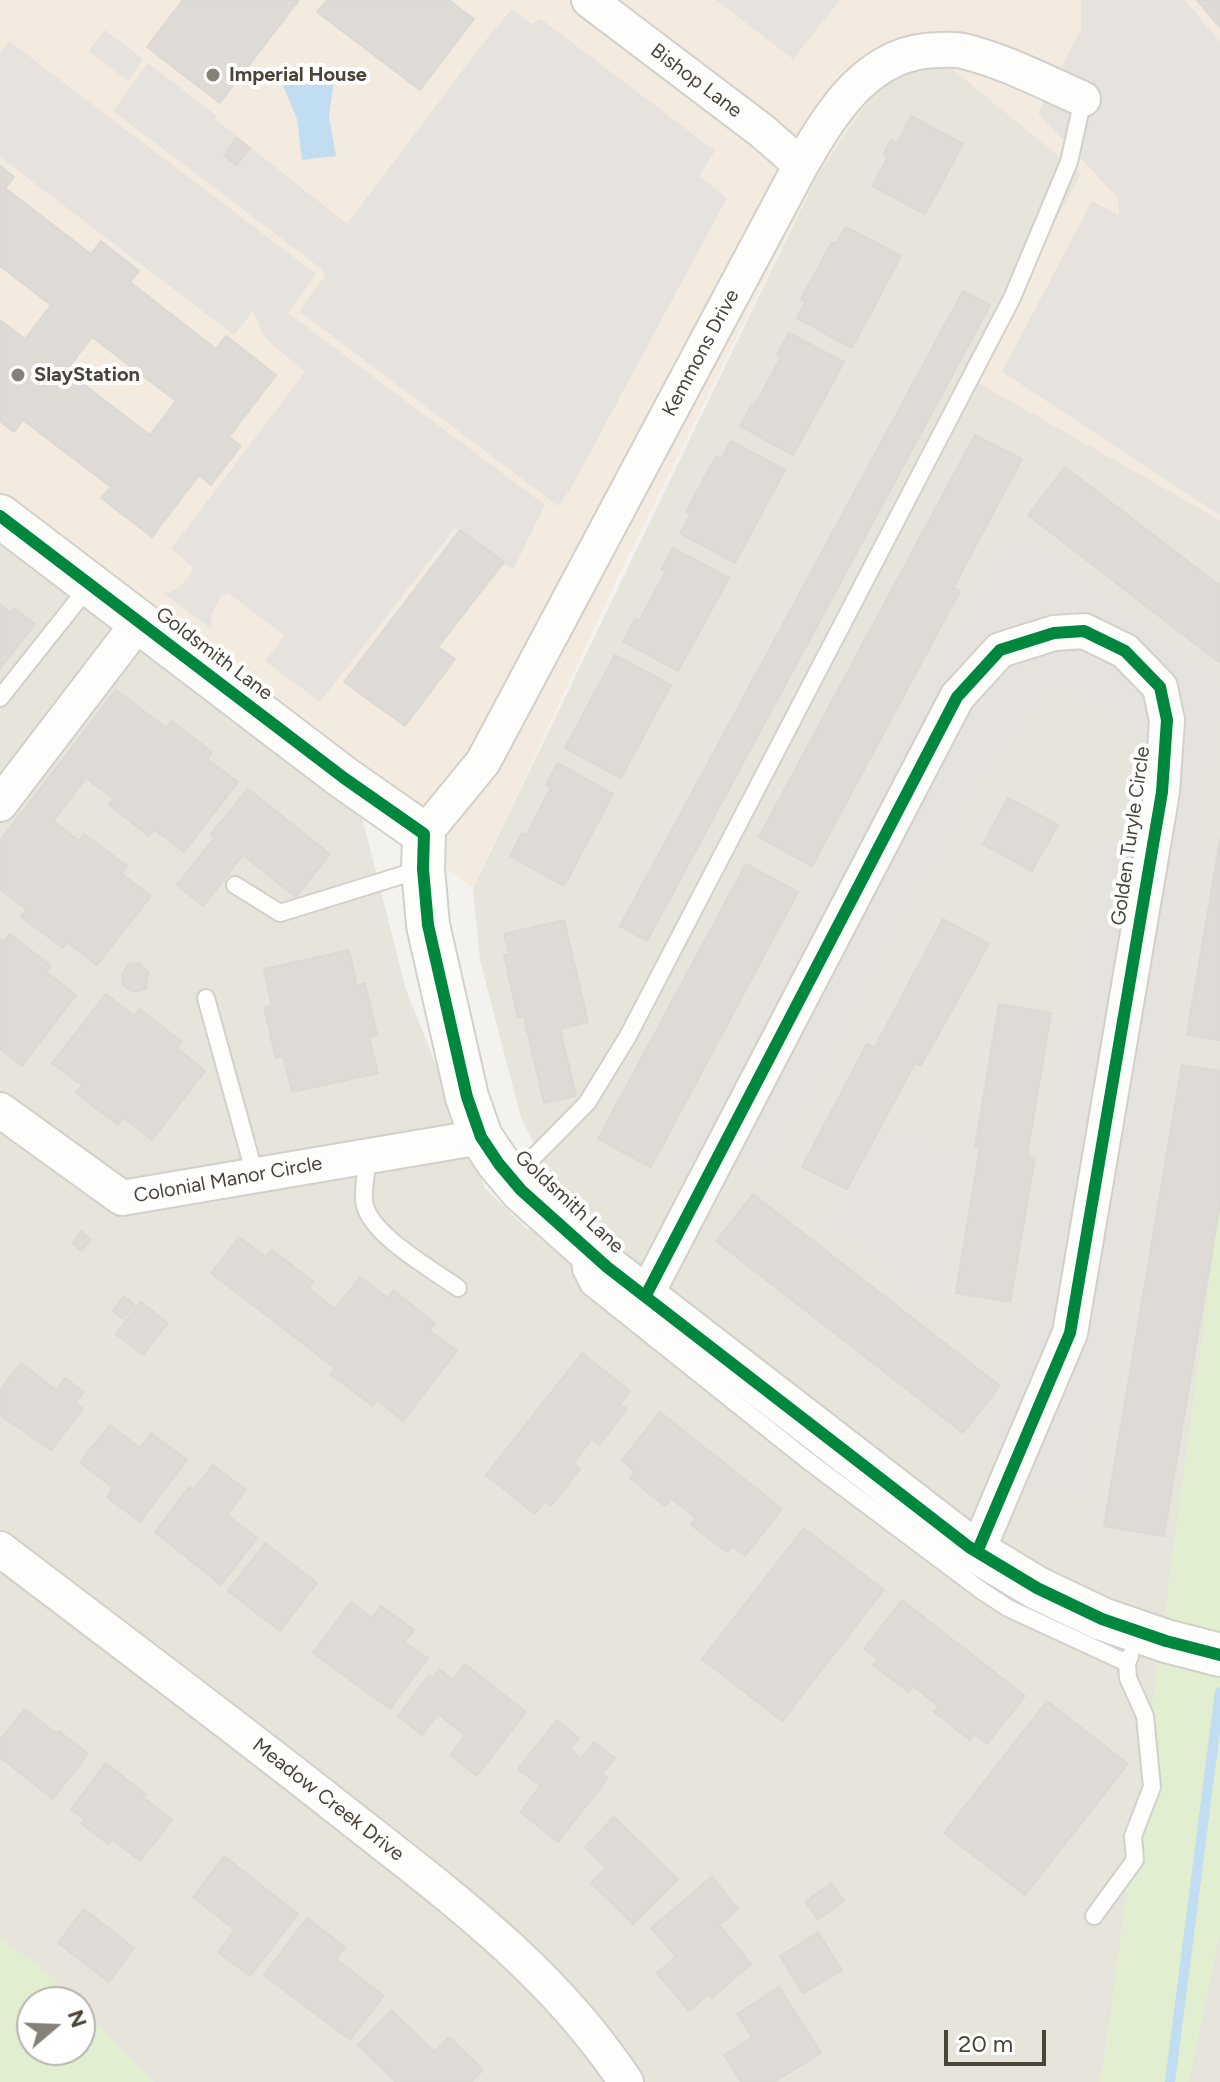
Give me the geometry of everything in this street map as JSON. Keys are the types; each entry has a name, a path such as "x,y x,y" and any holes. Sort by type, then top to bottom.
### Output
{"street":[{"name":"Bishop Lane","path":"589,0 762,131 801,165"},
{"name":"Kemmons Drive","path":"424,851 483,762 801,165 833,111 870,73 900,56 925,50 960,50 1004,64 1083,99"},
{"name":"Goldsmith Lane","path":"0,516 344,778 424,851 428,925 467,1097 481,1137 512,1179 584,1246 977,1552 1037,1588 1102,1619 1145,1645 1220,1655"},
{"path":"0,804 139,622"},
{"name":"Golden Turyle Circle","path":"646,1295 957,697 1000,650 1054,633 1084,631 1125,651 1160,687 1167,720 1162,792 1070,1333 977,1552"},
{"name":"Colonial Manor Circle","path":"0,1110 122,1198 481,1137"},
{"name":"Meadow Creek Drive","path":"0,1549 289,1769 469,1911 534,1968 601,2044 626,2082"}],"lane":[{"path":"512,1179 587,1103 628,1036 1012,298 1069,162 1083,99"},
{"path":"0,698 90,585"},
{"path":"235,885 280,913 424,851"},
{"path":"206,998 255,1175"},
{"path":"368,1156 364,1200 368,1216 380,1231 458,1288"},
{"path":"584,1246 580,1255 581,1270 589,1286 807,1460 995,1600 1145,1645 1128,1678 1145,1716 1152,1787 1133,1836 1135,1860 1094,1916"}],"shaded area":[{"path":"0,0 1220,0 1220,520 970,378 1081,174 913,37 819,172 628,556 473,888 0,532"},
{"path":"716,0 840,0 793,59"},
{"path":"1081,0 1185,0 1220,42 1220,515 1002,372 1092,201 1119,215 1118,198 1038,113 1081,29"},
{"path":"512,9 532,24 541,19 715,151 699,176 727,198 570,490 558,506 299,311 325,276 323,270 113,111 148,63 347,224"},
{"path":"105,30 143,59 128,81 88,51"},
{"path":"913,36 1081,174 973,379 1220,520 1220,2082 1157,2082 1108,2029 1101,2082 153,2082 96,2023 96,1986 60,1986 0,1938 0,532 358,801 406,990 485,1188 528,1230 554,1181 521,1118 480,960 473,888 819,172"},
{"path":"9,41 316,274 288,313 545,505 513,570 455,528 320,702 265,661 285,636 228,593 221,596 211,615 212,629 163,593 178,588 191,574 193,567 171,549 305,372 265,338 253,311 234,335 0,157 0,53"},
{"path":"1028,534 1220,681 1220,725 1087,1501 1031,1492 1006,1448 980,1429 1006,1398 1018,1360 1103,852 1148,754 1147,740 1142,732 1054,685 983,776 823,1078 767,1176 736,1161 691,1179 668,1170 1003,541"},
{"path":"888,1121 969,1153 949,1274 935,1307 830,1225"}],"green space":[{"path":"1220,1203 1220,1935 1189,2082 1101,2082"},
{"path":"0,1938 60,1986 16,1986 16,2066 96,2066 96,2023 153,2082 0,2082"}],"water":[{"path":"325,68 335,72 329,116 336,156 302,160 297,119 280,78 288,72 298,77 312,78"}],"building":[{"name":"Imperial House","path":"183,0 299,0 220,103 147,47"},
{"name":"Imperial House","path":"327,0 449,0 474,19 420,90 317,12"},
{"path":"1197,0 1220,0 1220,27 1212,18"},
{"path":"911,116 963,144 925,214 872,186 888,157 883,155 891,140 897,144"},
{"path":"237,138 250,148 237,165 224,156"},
{"path":"0,166 14,177 5,188 91,254 101,241 139,271 130,282 216,349 226,336 276,375 229,437 241,446 211,485 199,475 152,537 101,498 111,487 23,420 14,432 0,421 0,320 25,339 51,305 0,266","holes":["92,337 176,401 150,435 66,371"]},
{"path":"846,227 901,256 852,348 797,318 806,302 801,299 832,242 836,244"},
{"path":"963,291 990,305 647,941 620,926"},
{"path":"789,333 844,362 793,455 740,426 781,357 777,355"},
{"path":"975,435 1022,459 953,588 960,591 812,866 759,837"},
{"path":"731,441 785,470 735,563 680,533 691,515 686,512 716,456 721,459"},
{"path":"1065,467 1220,586 1220,663 1028,515"},
{"path":"460,530 504,562 438,647 455,659 405,726 344,682"},
{"path":"673,548 729,578 678,671 623,641 635,619 639,621 666,571 661,570"},
{"path":"0,604 11,613 14,608 35,624 0,669"},
{"path":"615,655 671,685 621,778 565,748"},
{"path":"116,690 166,728 172,721 212,752 207,759 238,782 184,852 154,829 149,836 109,805 114,799 86,778 53,821 79,841 84,834 127,866 121,873 151,896 97,965 67,942 63,948 21,917 27,910 0,889 0,841"},
{"path":"558,763 613,794 564,886 510,856 522,833 526,835 551,788 546,785"},
{"path":"248,789 330,854 296,897 243,855 203,906 177,885 215,837 211,834"},
{"path":"1008,798 1058,825 1032,871 983,844"},
{"path":"1220,840 1220,1040 1187,1035"},
{"path":"746,864 798,892 651,1167 598,1139"},
{"path":"943,919 989,944 921,1065 915,1063 847,1189 802,1167 867,1044 875,1047"},
{"path":"564,920 588,1022 560,1029 576,1096 544,1103 524,1017 518,1018 504,955 509,954 504,934"},
{"path":"10,934 51,966 46,972 76,995 22,1066 0,1049 0,939 3,942"},
{"path":"349,950 357,986 365,983 377,1035 369,1037 378,1073 292,1092 283,1056 276,1058 264,1007 272,1006 264,969"},
{"path":"139,963 148,972 146,989 133,992 123,985 122,974 129,964"},
{"path":"106,994 134,1016 140,1009 182,1042 177,1048 205,1071 152,1140 123,1117 118,1125 76,1093 82,1085 52,1063"},
{"path":"999,1004 1051,1013 1027,1156 1035,1158 1010,1302 956,1293 980,1148 975,1148"},
{"path":"1182,1065 1220,1071 1220,1203 1164,1536 1104,1526"},
{"path":"753,1194 1000,1386 963,1433 716,1241"},
{"path":"81,1231 91,1240 81,1251 72,1243"},
{"path":"239,1237 266,1257 272,1250 314,1282 308,1288 335,1309 360,1277 388,1298 393,1290 435,1323 429,1330 457,1351 403,1421 377,1400 373,1406 330,1374 335,1368 211,1273"},
{"path":"124,1296 135,1305 123,1319 113,1311"},
{"path":"141,1302 168,1323 143,1355 116,1334"},
{"path":"582,1353 630,1391 620,1404 627,1409 599,1445 592,1439 573,1463 580,1469 551,1506 545,1501 535,1514 486,1475"},
{"path":"21,1363 56,1390 65,1378 84,1392 75,1403 83,1409 51,1450 0,1415 0,1390"},
{"path":"660,1412 782,1509 745,1556 732,1546 727,1552 691,1525 696,1518 671,1498 665,1506 630,1478 635,1472 622,1460"},
{"path":"110,1425 140,1448 151,1433 187,1460 140,1522 107,1497 113,1488 80,1462"},
{"path":"213,1465 246,1490 227,1515 257,1538 221,1585 155,1532 189,1487 193,1490"},
{"path":"804,1528 884,1590 782,1721 702,1659"},
{"path":"265,1543 317,1583 280,1631 228,1591"},
{"path":"902,1600 1025,1696 987,1744 974,1734 970,1740 934,1712 938,1706 913,1686 909,1692 873,1665 878,1659 864,1649"},
{"path":"351,1602 372,1618 381,1606 414,1630 404,1642 428,1658 390,1709 313,1653"},
{"path":"465,1664 526,1712 477,1776 450,1755 465,1735 438,1714 422,1735 398,1716 429,1675 433,1678 439,1669 453,1680"},
{"path":"1047,1701 1128,1764 1025,1895 944,1833"},
{"path":"25,1709 88,1754 53,1799 0,1757 0,1740"},
{"path":"557,1720 579,1738 570,1749 581,1759 594,1742 615,1758 602,1774 608,1778 558,1842 520,1812 540,1786 518,1769"},
{"path":"106,1763 172,1820 140,1861 112,1839 108,1844 81,1823 84,1819 71,1809"},
{"path":"614,1817 678,1879 633,1924 591,1883 606,1868 585,1847"},
{"path":"224,1856 298,1914 250,1976 218,1952 235,1930 193,1897"},
{"path":"712,1877 738,1909 719,1925 751,1964 712,1998 709,1994 689,2011 657,1973 676,1957 651,1928"},
{"path":"831,1883 844,1901 818,1920 805,1902"},
{"path":"84,1909 134,1948 109,1982 58,1943"},
{"path":"307,1918 345,1947 336,1959 384,1996 350,2040 264,1975"},
{"path":"818,1932 842,1970 803,1993 780,1956"},
{"path":"779,1987 821,2053 774,2082 741,2082 724,2055 752,2037 737,2014"},
{"path":"391,2010 435,2052 449,2037 483,2070 471,2082 396,2082 358,2045"}],"waterway":[{"path":"1170,2082 1220,1692"}],"cycle path":[{"path":"0,516 344,778 424,834 423,869 428,925 467,1097 481,1137 521,1190 607,1267 969,1547 1037,1588 1102,1619 1220,1655"},
{"path":"646,1295 957,697 1000,650 1054,633 1084,631 1125,651 1160,687 1167,720 1162,792 1070,1333 977,1552"}],"place":[{"name":"Imperial House","path":"213,75"},
{"name":"SlayStation","path":"18,375"}]}
